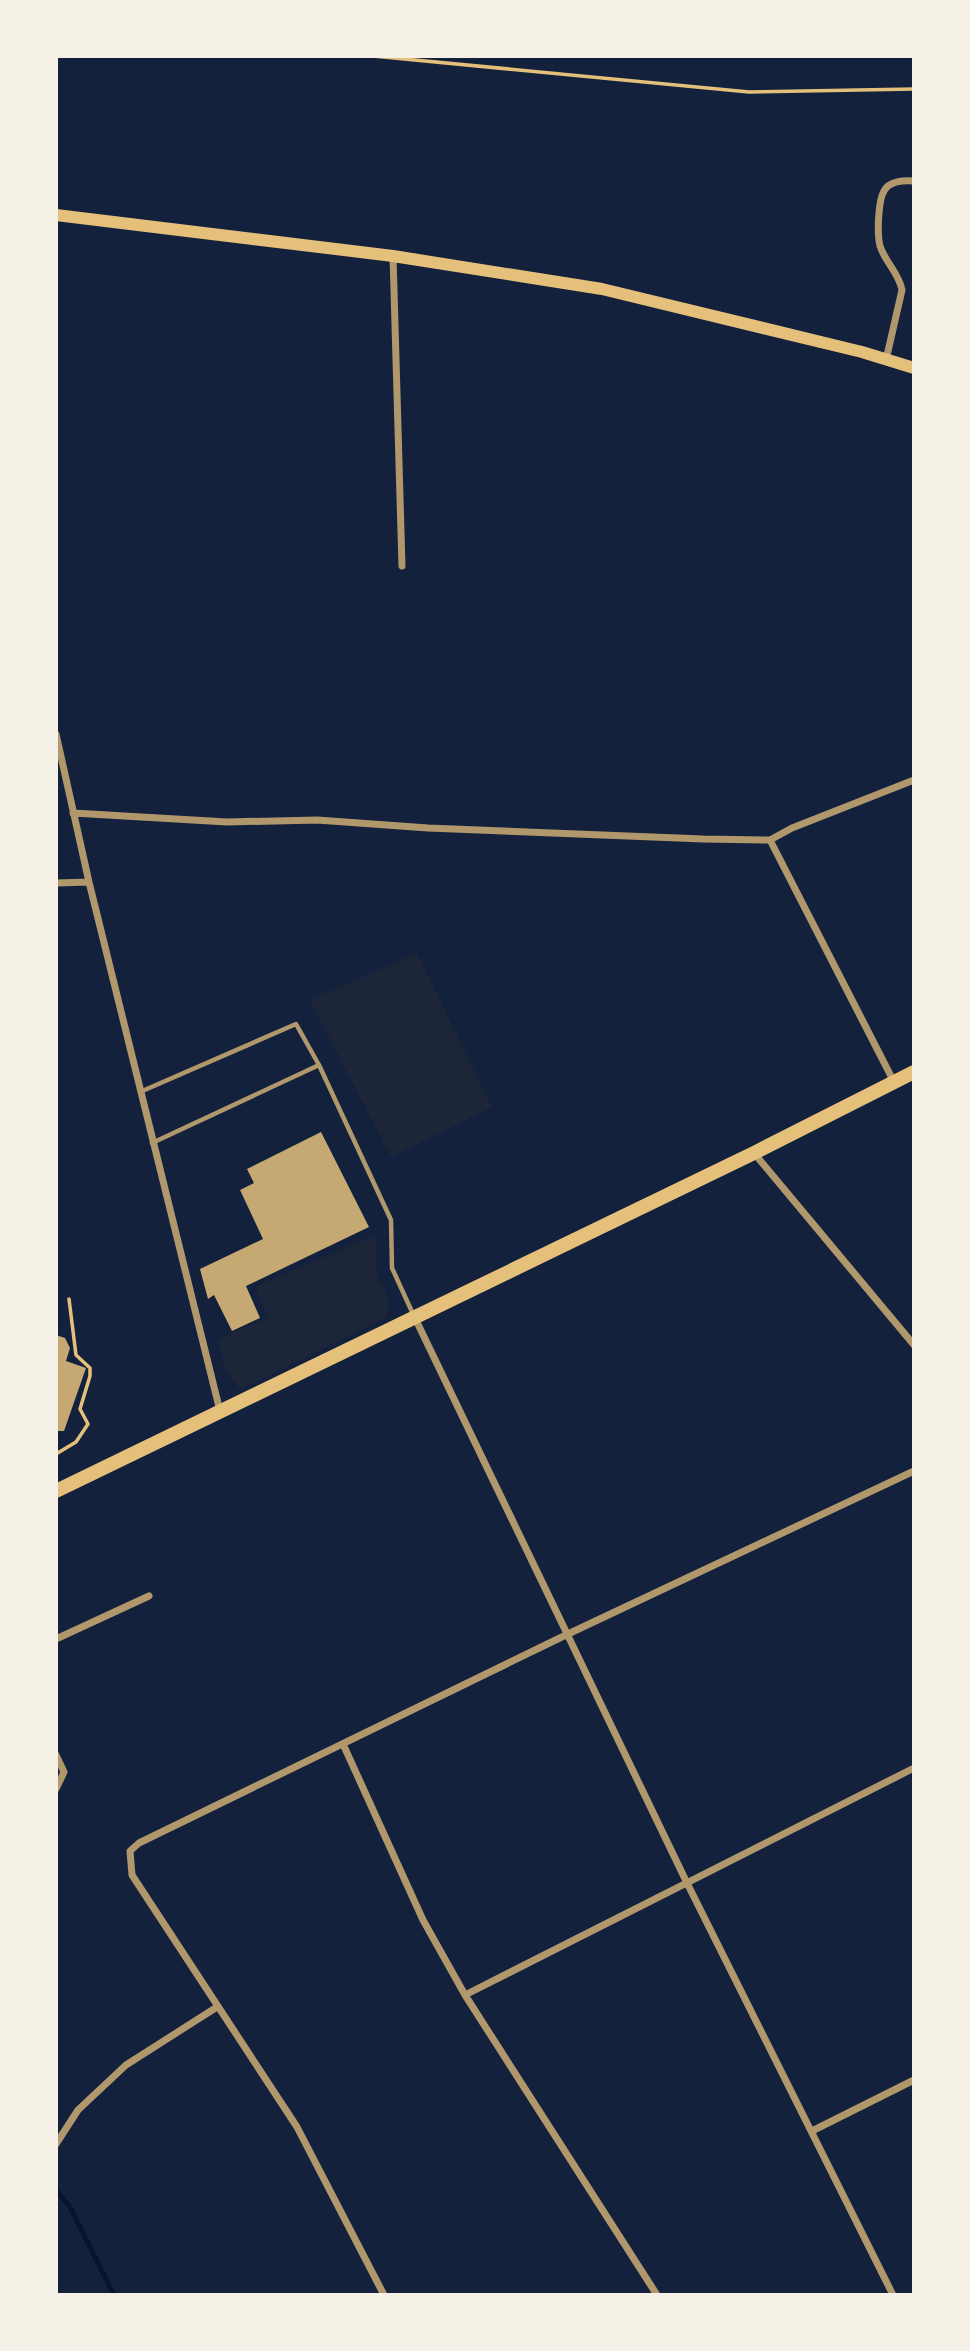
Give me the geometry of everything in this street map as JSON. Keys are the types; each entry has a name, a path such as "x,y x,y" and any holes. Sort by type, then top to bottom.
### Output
{"main road":[{"path":"56,215 393,256 602,289 914,368"},
{"path":"56,1491 754,1153 914,1072"}],"street":[{"path":"886,360 902,290 900,279 881,248 878,235 879,215 883,191 891,184 914,181"},
{"path":"393,256 402,566"},
{"path":"56,734 152,1143 220,1411"},
{"path":"74,813 227,822 317,820 428,828 770,840 792,828 914,780"},
{"path":"770,840 894,1082"},
{"path":"56,883 89,882"},
{"path":"754,1153 914,1345"},
{"path":"415,1318 687,1883 893,2295"},
{"path":"384,2295 297,2127 132,1875 130,1852 139,1843 568,1634 914,1471"},
{"path":"56,1639 149,1596"},
{"path":"343,1744 423,1920 465,1995 657,2295"},
{"path":"56,1755 64,1772 56,1789"},
{"path":"465,1995 914,1768"},
{"path":"56,2144 78,2110 126,2065 216,2007"},
{"path":"812,2131 914,2080"}],"lane":[{"path":"140,1091 296,1024 391,1220 392,1268 415,1318"},
{"path":"152,1143 318,1065"}],"path":[{"path":"373,56 749,92 914,89"},
{"path":"56,1454 76,1442 88,1424 80,1409 90,1368 76,1355 69,1298"}],"shaded area":[{"path":"417,953 492,1107 391,1157 310,1000"},
{"path":"375,1235 377,1275 388,1296 387,1317 241,1389 225,1367 219,1339 268,1317 255,1287"}],"building":[{"path":"321,1132 369,1227 246,1286 260,1318 232,1331 214,1295 208,1299 200,1269 263,1239 240,1190 254,1183 247,1169"},
{"path":"56,1335 65,1338 70,1348 66,1361 86,1368 64,1431 56,1431"}],"waterway":[{"path":"56,2190 70,2207 114,2295"}]}
